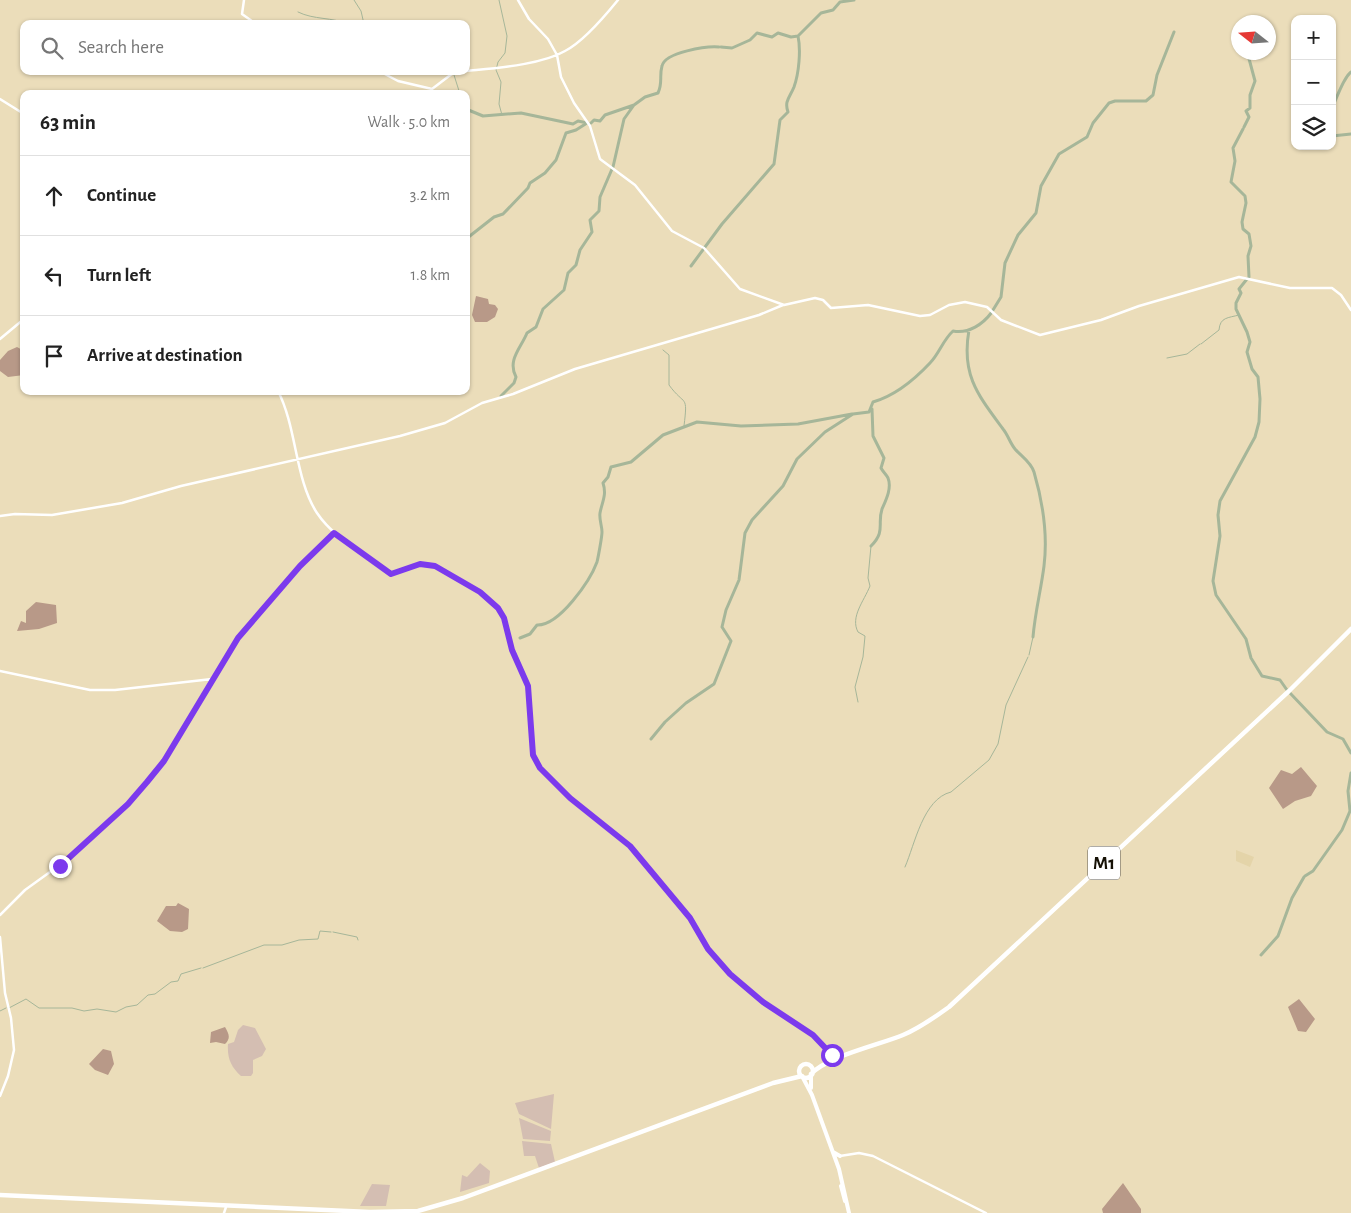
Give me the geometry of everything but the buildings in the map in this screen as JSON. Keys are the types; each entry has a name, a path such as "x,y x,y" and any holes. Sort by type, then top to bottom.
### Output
{"highway":[{"name":"M1","path":"773,1083 802,1076 808,1077 818,1068 833,1061 906,1034 949,1006 1289,691 1351,629"},
{"name":"M1","path":"0,1195 376,1212 424,1210 463,1198 773,1083 794,1074 800,1067 833,1061"},
{"path":"808,1065 812,1069 811,1074"},
{"path":"800,1067 799,1072 802,1076"}],"main road":[{"path":"811,1074 812,1095"},
{"path":"802,1076 812,1095 837,1166 849,1213"},
{"path":"824,1129 848,1207"},
{"path":"831,1148 834,1153 840,1156 837,1166"}],"street":[{"path":"244,0 242,14 250,20"},
{"path":"518,0 529,19 546,36 557,55 560,77 574,103 590,126 600,159 635,186 672,230 704,248 740,289 784,305"},
{"path":"470,71 510,66 557,55 581,39 618,0"},
{"path":"388,75 405,83 432,89 450,75"},
{"path":"0,99 20,112"},
{"path":"0,516 15,514 52,515 110,505 432,427 449,421 482,403 519,392 532,385 575,369 759,315 784,305 815,298 823,300 831,308 868,304 916,316 928,315 946,306 965,302 987,307 1001,320 1040,335 1101,320 1170,296 1191,292 1239,277 1290,288 1332,288 1341,295 1351,310"},
{"path":"0,339 20,322"},
{"path":"280,395 289,418 298,458 314,508 334,533 391,574 420,564 435,566 480,592 498,608 504,618 512,650 528,686 533,755 540,768 570,798 630,846 690,918 708,949 730,974 763,1002 813,1035 828,1050 833,1061"},
{"path":"0,915 26,890 68,859 138,793 164,761 238,638 300,566 334,533"},
{"path":"0,671 90,690 115,690 212,679"},
{"path":"0,937 5,993 11,1018 14,1050 8,1076 0,1096"},
{"path":"834,1158 852,1153 866,1154 986,1213"},
{"path":"224,1213 227,1205"}],"shaded area":[{"path":"476,296 488,299 489,304 495,305 498,309 495,317 487,322 475,322 472,315"},
{"path":"17,347 20,349 20,376 8,377 0,371 0,360 8,351"},
{"path":"36,602 56,605 57,623 39,629 17,631 21,621 26,623 26,611"},
{"path":"1301,767 1317,786 1311,796 1295,801 1283,809 1269,788 1281,770 1292,774"},
{"path":"1236,850 1254,857 1250,867 1236,861"},
{"path":"178,903 189,909 188,929 182,932 170,931 157,921 166,906 176,906"},
{"path":"1299,999 1315,1019 1306,1032 1298,1031 1288,1007"},
{"path":"243,1025 255,1028 266,1049 262,1056 253,1060 253,1073 251,1076 241,1076 232,1066 228,1054 228,1044 234,1042 238,1030"},
{"path":"225,1027 229,1036 225,1044 210,1043 211,1032"},
{"path":"103,1049 111,1051 114,1064 108,1075 95,1070 89,1064"},
{"path":"554,1094 551,1129 519,1114 515,1103"},
{"path":"519,1118 551,1131 550,1141 523,1139"},
{"path":"522,1141 551,1144 555,1162 539,1168 535,1156 524,1156"},
{"path":"480,1163 490,1171 489,1183 460,1192 462,1175 467,1177"},
{"path":"1123,1183 1141,1209 1141,1213 1103,1213 1102,1209"},
{"path":"372,1184 390,1185 386,1206 360,1206"}],"waterway":[{"path":"354,0 361,11 363,20"},
{"path":"499,0 507,36 505,53 498,62 496,70 501,82 499,104 502,115"},
{"path":"721,47 732,48 750,40 757,33 772,37 778,33 791,37 798,36 821,13 833,10 840,2 854,0"},
{"path":"298,12 304,15 336,20"},
{"path":"993,310 1001,297 1005,263 1018,235 1036,213 1041,186 1059,154 1087,137 1093,123 1109,103 1115,101 1146,101 1153,95 1157,75 1174,32"},
{"path":"691,266 722,224 774,164 780,120 788,112 787,102 797,75 798,36"},
{"path":"591,123 594,120 600,121 605,115 634,105 645,97 658,93 662,66 670,57 696,49 719,47"},
{"path":"1244,127 1249,117 1246,111 1250,108 1250,95 1255,81 1249,60"},
{"path":"1333,105 1343,83 1351,72"},
{"path":"454,75 459,90"},
{"path":"613,167 624,119 634,105"},
{"path":"470,111 483,116 521,113 573,124 578,121 587,123"},
{"path":"470,236 494,217 503,214 528,188 530,183 545,173 556,160 566,133 576,130 587,123"},
{"path":"1243,129 1233,148 1235,161 1231,182 1245,196 1246,203 1242,222 1243,229 1249,234 1251,246 1248,256 1249,277"},
{"path":"1336,136 1351,134"},
{"path":"501,396 514,383 516,377 513,365 514,360 527,333 536,327 543,309 564,290 568,273 576,265 580,250 592,232 590,220 599,211 600,197 612,169"},
{"path":"1247,279 1239,289 1241,293 1236,303 1236,309 1247,332 1250,342 1247,352 1252,369 1258,377 1260,399 1259,422 1255,437 1220,501 1218,515 1220,536 1213,581 1216,595 1246,639 1251,658 1262,676 1280,680 1287,690"},
{"path":"651,739 665,722 686,703 714,684 731,641 722,627 726,610 739,580 745,533 752,520 783,486 797,459 825,432 853,414 869,412 873,402 889,396 911,381 933,359 953,331 965,331 975,327 992,312"},
{"path":"1201,344 1219,330 1223,320 1239,315"},
{"path":"969,330 967,360 974,384 986,406 1005,431 1013,447 1033,468 1040,495 1045,530 1045,554 1033,637"},
{"path":"1167,358 1187,354 1200,344"},
{"path":"663,350 669,355 669,385 685,404 684,426"},
{"path":"871,546 876,541 880,532 881,514 889,486 888,478 881,468 884,458 873,436 872,409"},
{"path":"520,638 530,634 537,625 546,623 564,611 588,580 597,562 602,535 600,515 604,495 603,483 608,477 611,467 631,462 663,435 697,422 741,426 798,424 852,414"},
{"path":"858,702 855,687 863,657 865,636 858,632 856,621 859,609 870,586 868,578 871,546"},
{"path":"1029,655 1033,637"},
{"path":"905,867 921,824 933,803 941,796 951,792 989,760 998,744 1006,705 1028,657"},
{"path":"1290,693 1327,732 1343,739 1351,753"},
{"path":"1305,876 1313,871 1342,830 1350,811 1348,791 1351,773"},
{"path":"1261,955 1278,936 1292,898 1304,877"},
{"path":"203,968 264,945 282,945 299,940 318,939 320,931 331,932"},
{"path":"333,932 357,937 358,940"},
{"path":"9,1008 26,999 39,1008 72,1008 84,1011 97,1009 116,1012 126,1007 137,1005 148,995 155,994 171,982 178,981 181,974 201,968"},
{"path":"0,1011 6,1008"}],"route":[{"path":"60,866 128,804 147,782 164,761 238,638 307,558 334,533 391,574 396,574 416,564 435,566 461,583 480,592 502,612 508,640 528,686 533,755 540,768 570,798 630,846 694,923 708,949 739,983 763,1002 813,1035 832,1055"}]}
